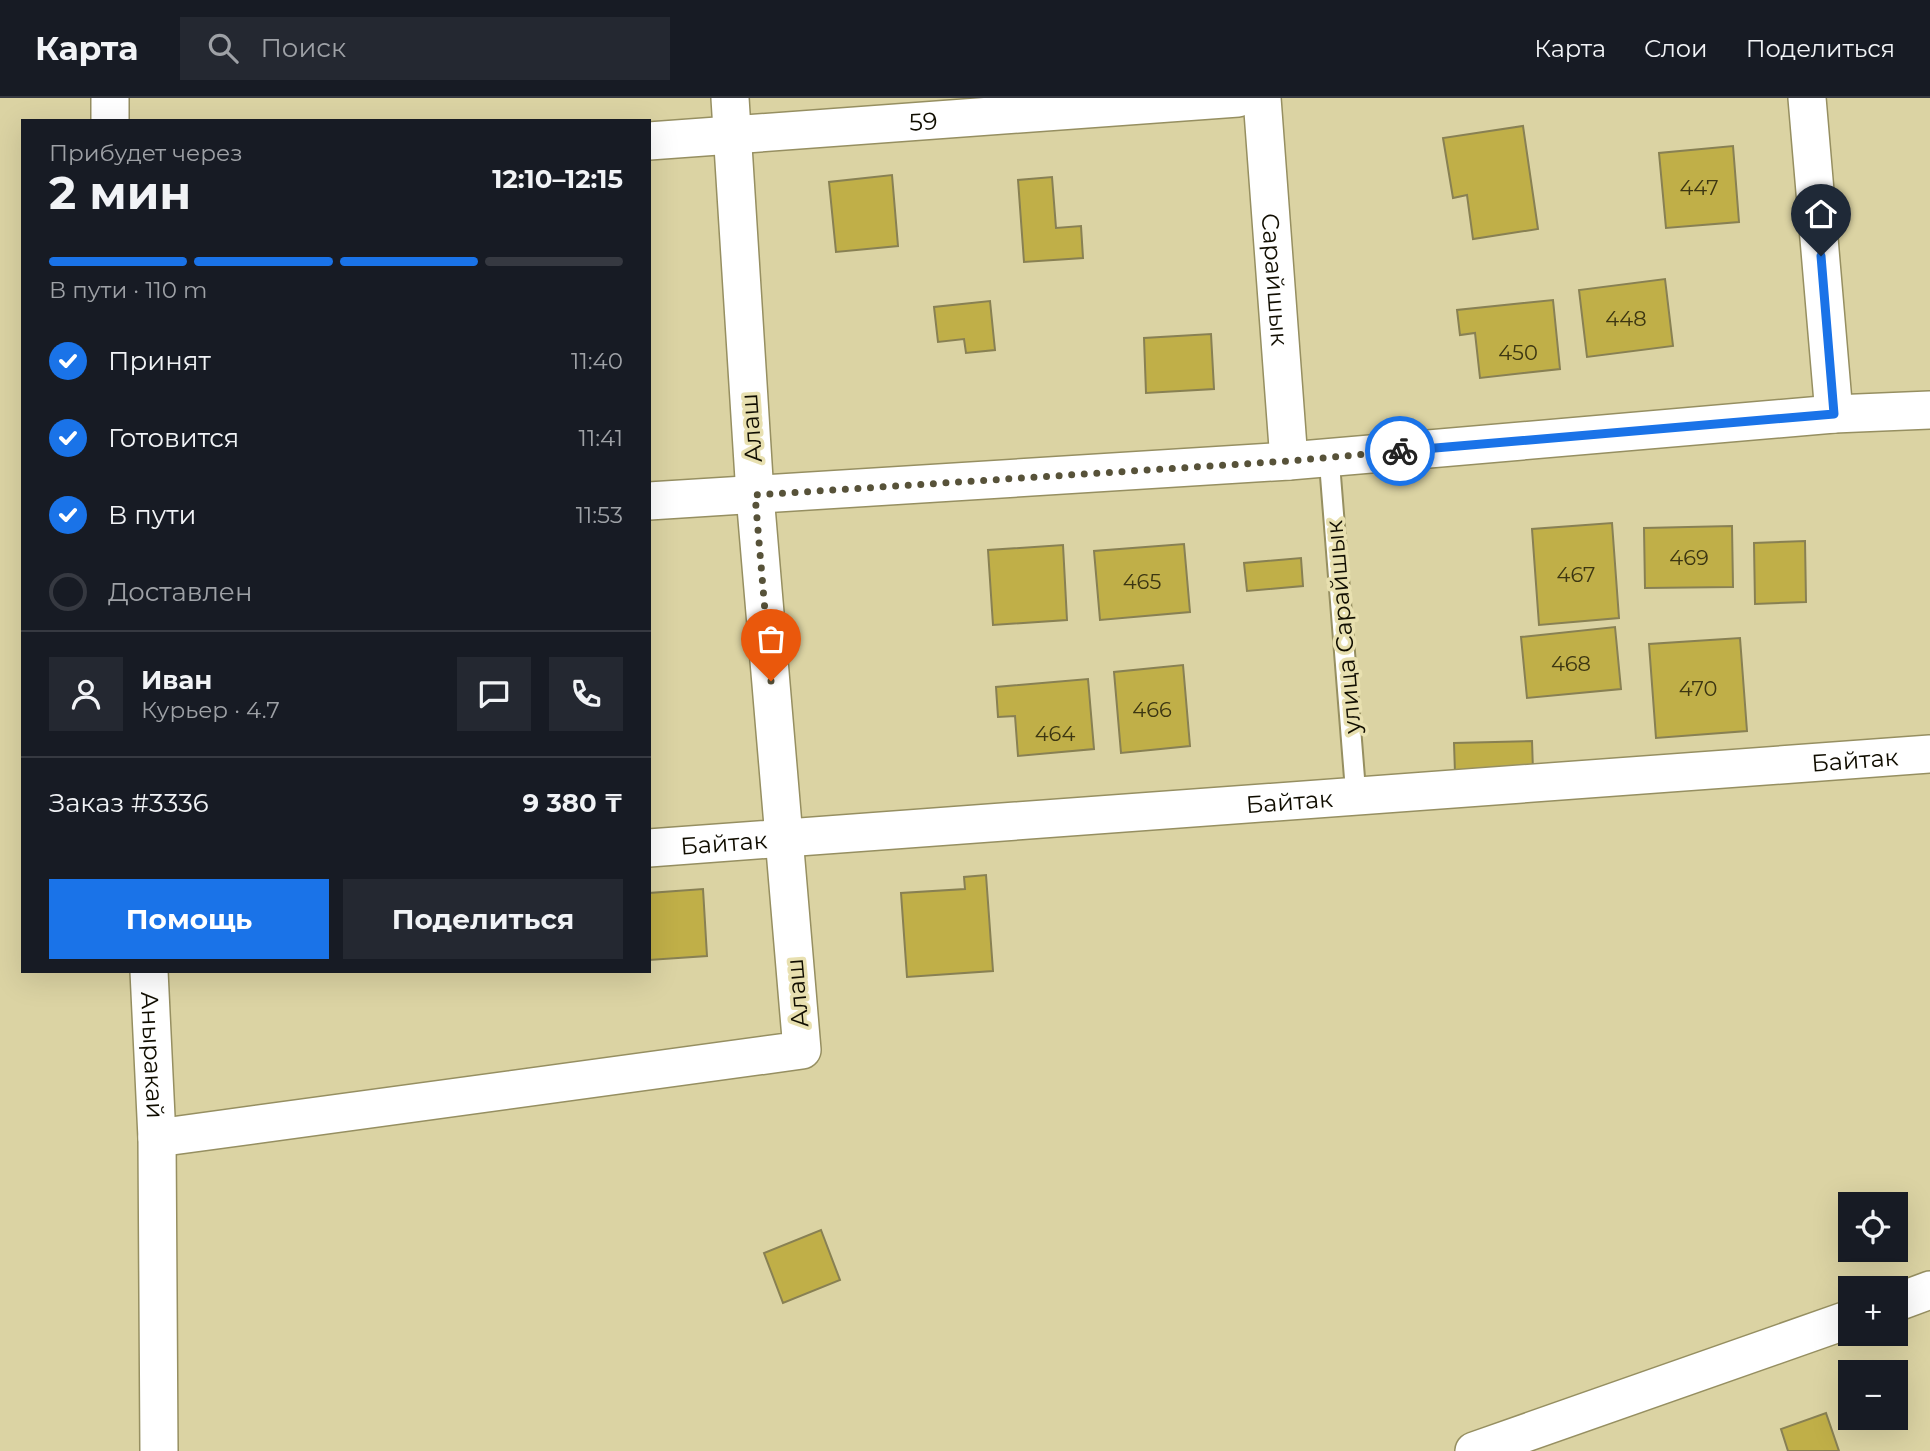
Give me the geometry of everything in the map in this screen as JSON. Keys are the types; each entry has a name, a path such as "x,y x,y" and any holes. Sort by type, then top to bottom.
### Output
{"street":[{"path":"110,98 110,119"},
{"name":"Алаш","path":"157,1138 802,1050 755,495 730,98"},
{"name":"59","path":"651,141 1238,98"},
{"name":"Сарайшык","path":"1262,98 1289,461"},
{"path":"1807,98 1834,414"},
{"path":"651,501 1289,461 1834,414 1930,410"},
{"name":"Байтак","path":"651,848 1930,754"},
{"name":"Аныракай","path":"149,973 157,1138 159,1451"},
{"path":"1908,1298 1930,1290"},
{"path":"1474,1451 1838,1323"}],"lane":[{"name":"улица Сарайшык","path":"1329,457 1356,797"}],"building":[{"path":"1523,126 1538,229 1473,239 1467,195 1453,198 1443,138"},
{"path":"1733,146 1739,222 1666,228 1659,153"},
{"path":"892,175 898,246 836,252 829,182"},
{"path":"1052,177 1056,228 1081,226 1083,258 1024,262 1018,180"},
{"path":"1665,279 1673,346 1587,357 1579,290"},
{"path":"1553,300 1560,369 1480,378 1475,333 1460,335 1457,310"},
{"path":"990,301 995,350 966,353 964,339 938,342 934,307"},
{"path":"1211,334 1214,389 1146,393 1144,338"},
{"path":"1612,523 1619,618 1539,625 1532,529"},
{"path":"1732,526 1733,587 1645,588 1644,528"},
{"path":"1805,541 1806,602 1755,604 1754,543"},
{"path":"1184,544 1190,612 1100,620 1094,551"},
{"path":"1063,545 1067,620 993,625 988,550"},
{"path":"1301,558 1303,586 1247,591 1244,563"},
{"path":"1615,627 1621,689 1527,698 1521,637"},
{"path":"1740,638 1747,731 1656,738 1649,644"},
{"path":"1183,665 1190,746 1121,753 1114,672"},
{"path":"1088,679 1094,749 1018,756 1015,716 998,717 996,687"},
{"path":"1532,741 1533,771 1455,773 1454,743"},
{"path":"986,875 993,971 907,977 901,893 965,889 964,877"},
{"path":"703,889 707,956 651,960 651,893"},
{"path":"821,1230 840,1280 783,1303 764,1253"},
{"path":"1826,1413 1839,1451 1788,1451 1781,1429"}],"way so far":[{"path":"771,681 755,495 1289,461 1400,451"}],"route":[{"path":"1400,451 1834,414 1821,256"}]}
